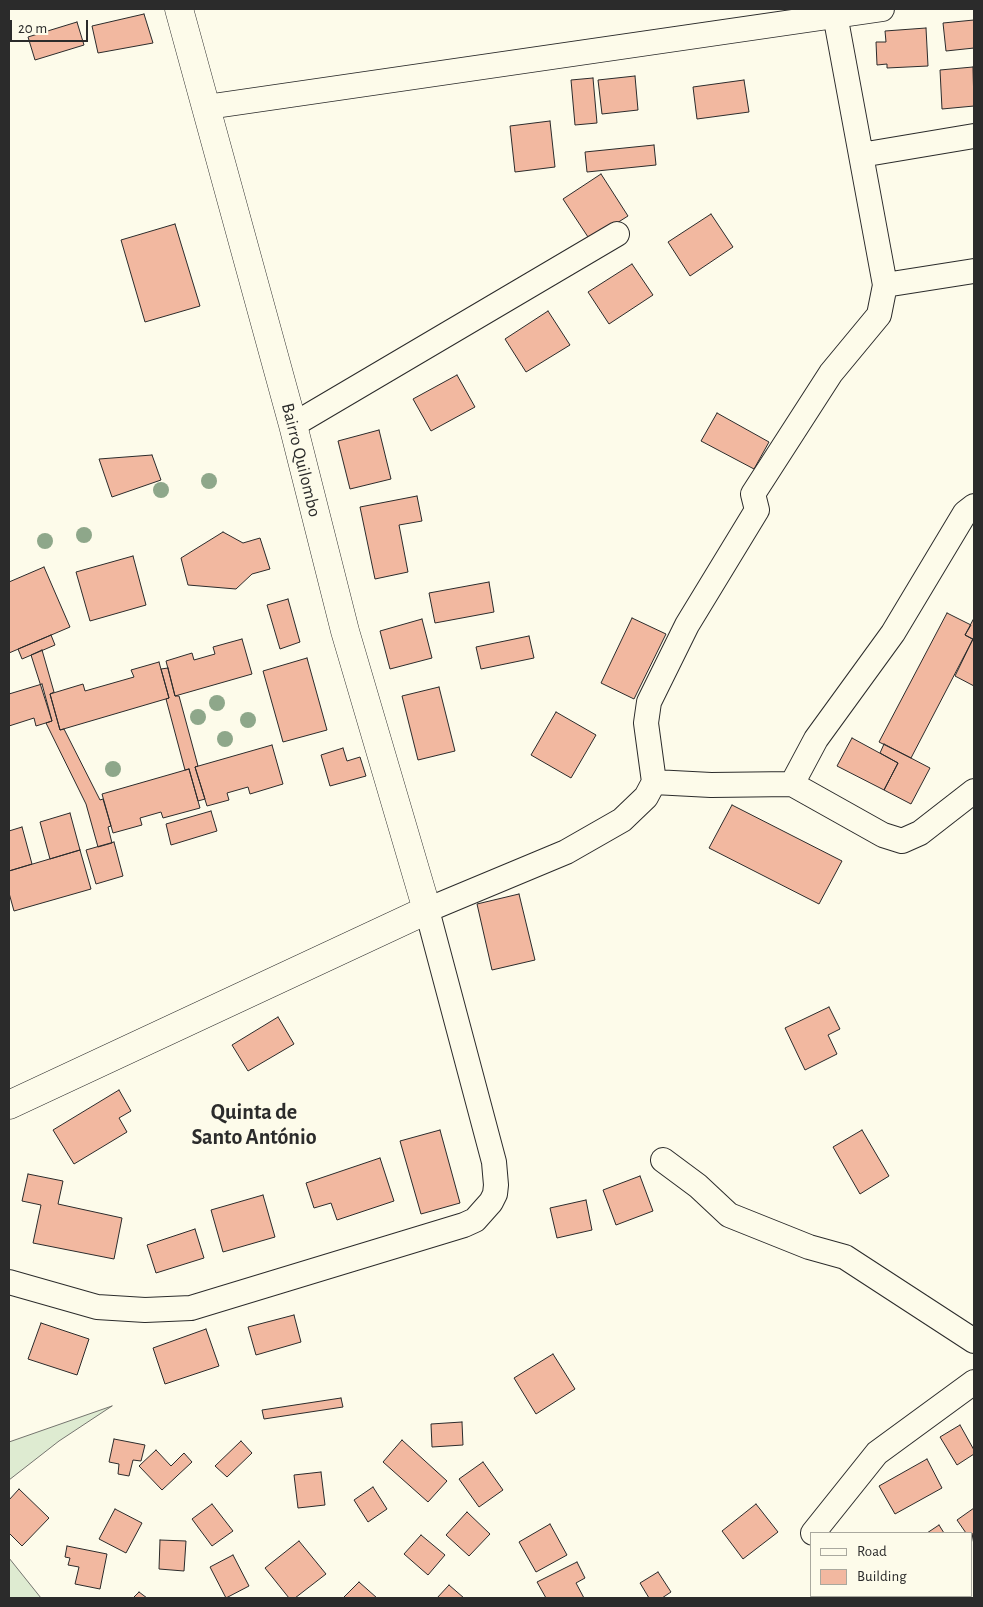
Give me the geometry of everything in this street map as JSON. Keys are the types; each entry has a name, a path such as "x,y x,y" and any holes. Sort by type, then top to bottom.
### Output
{"street":[{"name":"Bairro Quilombo","path":"179,9 293,425 345,631 427,910"},
{"path":"207,107 835,12 882,9"},
{"path":"9,1104 427,910 532,868 622,820 646,797 654,782 646,723 648,702 687,625 757,510 753,494 831,373 879,315 885,285 835,12"},
{"path":"861,155 974,136"},
{"path":"293,425 617,234"},
{"path":"885,285 974,272"},
{"path":"792,784 816,739 893,633 965,513 974,506"},
{"path":"654,782 712,785 792,784 883,835 902,840 920,833 974,791"},
{"path":"9,1282 97,1307 146,1310 191,1308 452,1229 474,1220 484,1211 495,1194 494,1168 427,910"},
{"path":"663,1160 698,1186 729,1215 809,1247 845,1257 974,1341"},
{"path":"814,1532 877,1453 974,1382"}],"green space":[{"path":"112,1406 59,1441 9,1480 9,1442"},
{"path":"9,1558 41,1598 9,1598"}],"building":[{"path":"144,14 153,43 98,53 92,26"},
{"path":"974,20 974,48 946,51 943,23"},
{"path":"77,22 84,45 35,60 28,37"},
{"path":"926,28 928,66 887,68 887,64 877,65 876,42 886,42 885,31"},
{"path":"973,67 974,106 942,109 940,70"},
{"path":"635,76 638,110 602,114 598,80"},
{"path":"593,78 597,123 575,125 571,80"},
{"path":"744,80 749,112 697,119 693,87"},
{"path":"550,121 555,167 515,172 510,126"},
{"path":"654,145 656,165 587,172 585,152"},
{"path":"601,174 628,216 590,240 563,199"},
{"path":"711,214 733,247 690,276 668,242"},
{"path":"175,224 200,306 145,322 121,240"},
{"path":"632,264 653,295 609,324 588,292"},
{"path":"548,311 570,345 526,372 505,339"},
{"path":"457,375 475,407 431,431 413,399"},
{"path":"717,413 769,442 754,469 701,441"},
{"path":"379,430 391,479 350,489 338,441"},
{"path":"152,455 161,480 112,497 99,459"},
{"path":"417,496 422,521 399,525 408,572 375,579 360,507"},
{"path":"223,532 243,543 260,538 270,569 252,574 236,589 188,585 181,558"},
{"path":"133,556 146,605 90,621 76,572"},
{"path":"44,567 70,627 9,653 9,582"},
{"path":"489,582 494,612 435,623 429,593"},
{"path":"288,599 300,642 280,649 267,605"},
{"path":"947,613 971,625 965,635 973,639 911,758 879,742"},
{"path":"632,618 666,634 634,699 601,683"},
{"path":"974,618 974,640 965,635"},
{"path":"422,619 432,658 390,669 380,631"},
{"path":"51,635 55,645 22,659 18,649"},
{"path":"529,636 534,658 481,669 476,647"},
{"path":"242,639 252,674 175,696 166,661 192,653 194,660 215,654 213,647"},
{"path":"974,640 974,686 955,676"},
{"path":"42,650 54,692 50,694 60,730 64,729 100,800 103,799 111,826 108,827 112,843 98,847 86,804 46,723 52,721 31,655"},
{"path":"307,658 327,730 283,742 263,671"},
{"path":"159,662 169,698 60,730 50,694 83,684 85,691 134,677 131,670"},
{"path":"168,668 175,696 179,696 198,766 195,767 205,799 198,801 189,769 185,770 166,699 169,698 161,669"},
{"path":"42,684 52,721 36,726 34,718 9,726 9,694"},
{"path":"439,687 455,751 418,760 402,696"},
{"path":"556,712 596,735 571,778 531,755"},
{"path":"852,738 898,763 884,790 837,766"},
{"path":"884,744 930,768 911,804 884,790 898,763 880,753"},
{"path":"272,745 283,784 250,794 248,787 227,793 229,800 207,806 195,767"},
{"path":"343,748 347,761 360,757 366,776 330,786 321,755"},
{"path":"189,769 200,808 163,818 161,812 140,818 142,825 113,833 102,794"},
{"path":"732,805 842,861 819,904 709,848"},
{"path":"211,811 217,831 171,845 166,824"},
{"path":"70,813 80,850 50,859 40,822"},
{"path":"22,827 32,864 9,871 9,831"},
{"path":"114,842 123,876 96,884 86,850"},
{"path":"80,850 91,889 14,911 9,893 9,871"},
{"path":"519,894 535,960 492,970 477,904"},
{"path":"829,1007 840,1029 828,1035 837,1054 805,1070 785,1028"},
{"path":"278,1017 294,1044 248,1071 232,1045"},
{"path":"119,1090 131,1111 119,1118 127,1132 74,1164 53,1130"},
{"path":"440,1130 460,1203 421,1214 400,1141"},
{"path":"862,1130 889,1176 860,1194 833,1147"},
{"path":"380,1158 394,1201 337,1220 331,1203 314,1208 306,1183"},
{"path":"28,1174 63,1181 58,1204 122,1218 114,1259 33,1243 41,1205 22,1201"},
{"path":"640,1176 653,1211 616,1225 603,1190"},
{"path":"263,1195 275,1237 223,1252 211,1210"},
{"path":"586,1200 592,1230 557,1238 550,1208"},
{"path":"195,1229 204,1258 156,1273 147,1245"},
{"path":"294,1315 301,1342 256,1355 248,1327"},
{"path":"41,1323 89,1339 77,1375 28,1359"},
{"path":"206,1329 219,1366 165,1384 153,1348"},
{"path":"553,1354 575,1389 536,1414 514,1378"},
{"path":"341,1398 343,1407 264,1419 262,1410"},
{"path":"462,1422 463,1445 432,1447 431,1424"},
{"path":"960,1425 974,1450 974,1454 957,1465 940,1437"},
{"path":"114,1439 145,1445 141,1461 133,1460 129,1476 118,1474 119,1464 109,1462"},
{"path":"402,1440 447,1481 428,1502 383,1462"},
{"path":"241,1441 252,1453 227,1477 215,1466"},
{"path":"156,1450 171,1466 184,1453 192,1462 162,1490 139,1466"},
{"path":"927,1459 942,1488 895,1514 879,1486"},
{"path":"483,1462 503,1490 479,1507 459,1479"},
{"path":"321,1472 325,1505 298,1508 294,1475"},
{"path":"373,1487 387,1509 368,1522 354,1500"},
{"path":"19,1489 49,1518 22,1546 9,1533 9,1500"},
{"path":"212,1504 233,1531 212,1546 192,1519"},
{"path":"756,1504 778,1532 743,1559 722,1531"},
{"path":"974,1508 974,1545 973,1532 965,1532 957,1520"},
{"path":"115,1509 142,1523 126,1553 99,1539"},
{"path":"467,1512 490,1534 469,1556 446,1535"},
{"path":"550,1524 567,1555 536,1572 519,1542"},
{"path":"939,1525 943,1532 928,1532"},
{"path":"421,1535 445,1555 428,1575 404,1554"},
{"path":"160,1540 186,1541 184,1571 159,1569"},
{"path":"299,1541 326,1574 295,1598 289,1598 265,1568"},
{"path":"67,1546 107,1554 100,1589 75,1584 79,1567 68,1565 70,1558 65,1557"},
{"path":"233,1555 249,1586 226,1598 210,1567"},
{"path":"577,1562 585,1578 576,1583 584,1598 546,1598 537,1582"},
{"path":"658,1572 671,1592 662,1598 649,1598 640,1583"},
{"path":"359,1582 377,1598 343,1598"},
{"path":"449,1585 464,1598 437,1598"},
{"path":"139,1592 147,1598 133,1598"},
{"path":"837,1597 871,1598 838,1598"}],"district":[{"name":"Quinta de Santo António","path":"254,1124"}]}
